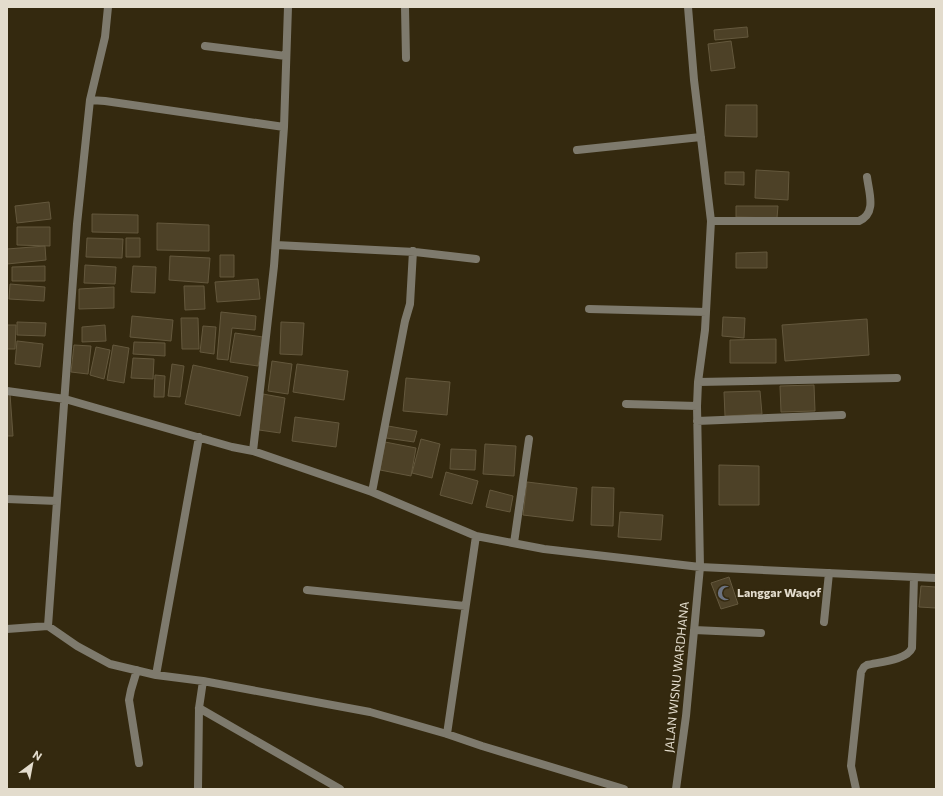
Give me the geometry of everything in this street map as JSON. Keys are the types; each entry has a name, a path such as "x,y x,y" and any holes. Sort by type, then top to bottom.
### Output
{"street":[{"path":"48,626 77,224 90,100 105,37 108,7"},
{"path":"253,451 276,245 284,127 288,7"},
{"path":"405,7 406,58"},
{"name":"JALAN WISNU WARDHANA","path":"676,789 686,716 700,567 697,406 698,382 705,330 711,221 694,80 688,7"},
{"path":"205,46 286,56"},
{"path":"90,100 284,127"},
{"path":"577,150 701,137"},
{"path":"711,221 859,221 867,216 871,204 867,177"},
{"path":"276,245 413,252 476,258"},
{"path":"372,492 405,321 410,304 413,252"},
{"path":"589,309 706,312"},
{"path":"698,382 897,378"},
{"path":"7,390 65,399 253,451 372,492 476,536 544,548 700,567 936,578"},
{"path":"626,404 697,406"},
{"path":"697,421 842,415"},
{"path":"156,675 199,437"},
{"path":"514,543 529,439"},
{"path":"7,499 57,501"},
{"path":"447,734 476,536"},
{"path":"824,622 829,573"},
{"path":"856,789 852,766 861,672 864,667 902,657 910,653 912,648 914,577"},
{"path":"306,590 466,606"},
{"path":"7,629 48,626 77,646 110,664 156,675 370,712 447,734 624,789"},
{"path":"694,630 761,633"},
{"path":"137,670 130,690 129,700 139,763"},
{"path":"198,789 199,708 203,682"},
{"path":"199,708 340,789"}],"building":[{"path":"747,27 748,37 715,40 714,30"},
{"path":"731,41 735,68 711,71 708,44"},
{"path":"726,105 757,105 757,137 725,136"},
{"path":"756,170 789,172 788,200 755,198"},
{"path":"725,172 744,172 744,185 725,184"},
{"path":"49,202 51,219 17,223 15,206"},
{"path":"736,206 778,206 777,218 736,217"},
{"path":"92,214 138,215 138,233 92,232"},
{"path":"157,223 209,225 209,251 157,250"},
{"path":"17,227 50,227 50,246 17,245"},
{"path":"87,238 123,239 122,258 86,257"},
{"path":"126,238 140,238 140,257 126,257"},
{"path":"45,246 46,260 7,264 7,249"},
{"path":"767,252 767,268 736,268 736,253"},
{"path":"220,255 234,255 234,277 220,277"},
{"path":"170,256 210,258 208,283 169,280"},
{"path":"85,265 116,267 115,284 84,283"},
{"path":"45,266 45,281 12,281 12,267"},
{"path":"133,266 156,267 155,293 131,292"},
{"path":"258,279 260,299 217,302 215,282"},
{"path":"10,284 45,287 44,301 9,299"},
{"path":"184,286 204,286 205,309 185,310"},
{"path":"114,287 114,308 79,309 79,289"},
{"path":"221,312 256,316 255,330 232,328 228,360 217,359"},
{"path":"132,316 173,320 171,341 130,337"},
{"path":"723,317 745,318 744,338 722,336"},
{"path":"181,318 198,318 199,349 182,349"},
{"path":"867,319 869,355 785,361 782,325"},
{"path":"17,322 46,323 45,336 17,335"},
{"path":"281,322 304,323 302,355 280,354"},
{"path":"7,325 16,325 15,349 7,349"},
{"path":"105,325 106,341 82,342 82,327"},
{"path":"203,326 216,327 214,354 200,352"},
{"path":"235,333 263,337 258,366 230,362"},
{"path":"776,339 776,363 730,363 730,340"},
{"path":"17,341 43,344 40,367 15,364"},
{"path":"134,342 165,343 165,356 133,354"},
{"path":"74,345 91,346 88,374 71,372"},
{"path":"113,345 129,348 124,383 107,380"},
{"path":"96,347 110,350 104,379 90,375"},
{"path":"133,358 154,359 153,379 131,378"},
{"path":"272,361 292,364 288,394 268,391"},
{"path":"172,364 184,366 180,397 168,396"},
{"path":"297,364 348,371 344,400 293,392"},
{"path":"193,365 248,377 240,416 185,404"},
{"path":"155,375 165,376 164,397 154,397"},
{"path":"406,378 450,382 447,415 403,411"},
{"path":"814,385 815,411 781,412 780,386"},
{"path":"760,391 762,414 725,416 724,392"},
{"path":"7,394 10,394 13,436 7,436"},
{"path":"263,394 285,398 280,433 259,430"},
{"path":"295,417 339,423 336,447 292,441"},
{"path":"388,426 417,431 414,442 386,438"},
{"path":"421,439 440,444 432,478 412,473"},
{"path":"385,442 416,448 411,476 380,470"},
{"path":"485,444 516,446 514,476 483,474"},
{"path":"451,449 476,450 475,470 450,469"},
{"path":"719,465 759,466 759,505 719,505"},
{"path":"446,472 478,481 472,504 440,495"},
{"path":"527,482 577,488 573,521 523,515"},
{"path":"592,487 614,488 613,526 591,525"},
{"path":"490,490 513,496 510,512 486,507"},
{"path":"620,512 663,515 661,540 618,537"},
{"name":"Langgar Waqof","path":"729,577 738,604 721,609 711,583"},
{"path":"921,586 936,587 936,608 919,607"}],"place":[{"name":"Langgar Waqof","path":"725,593"}]}
